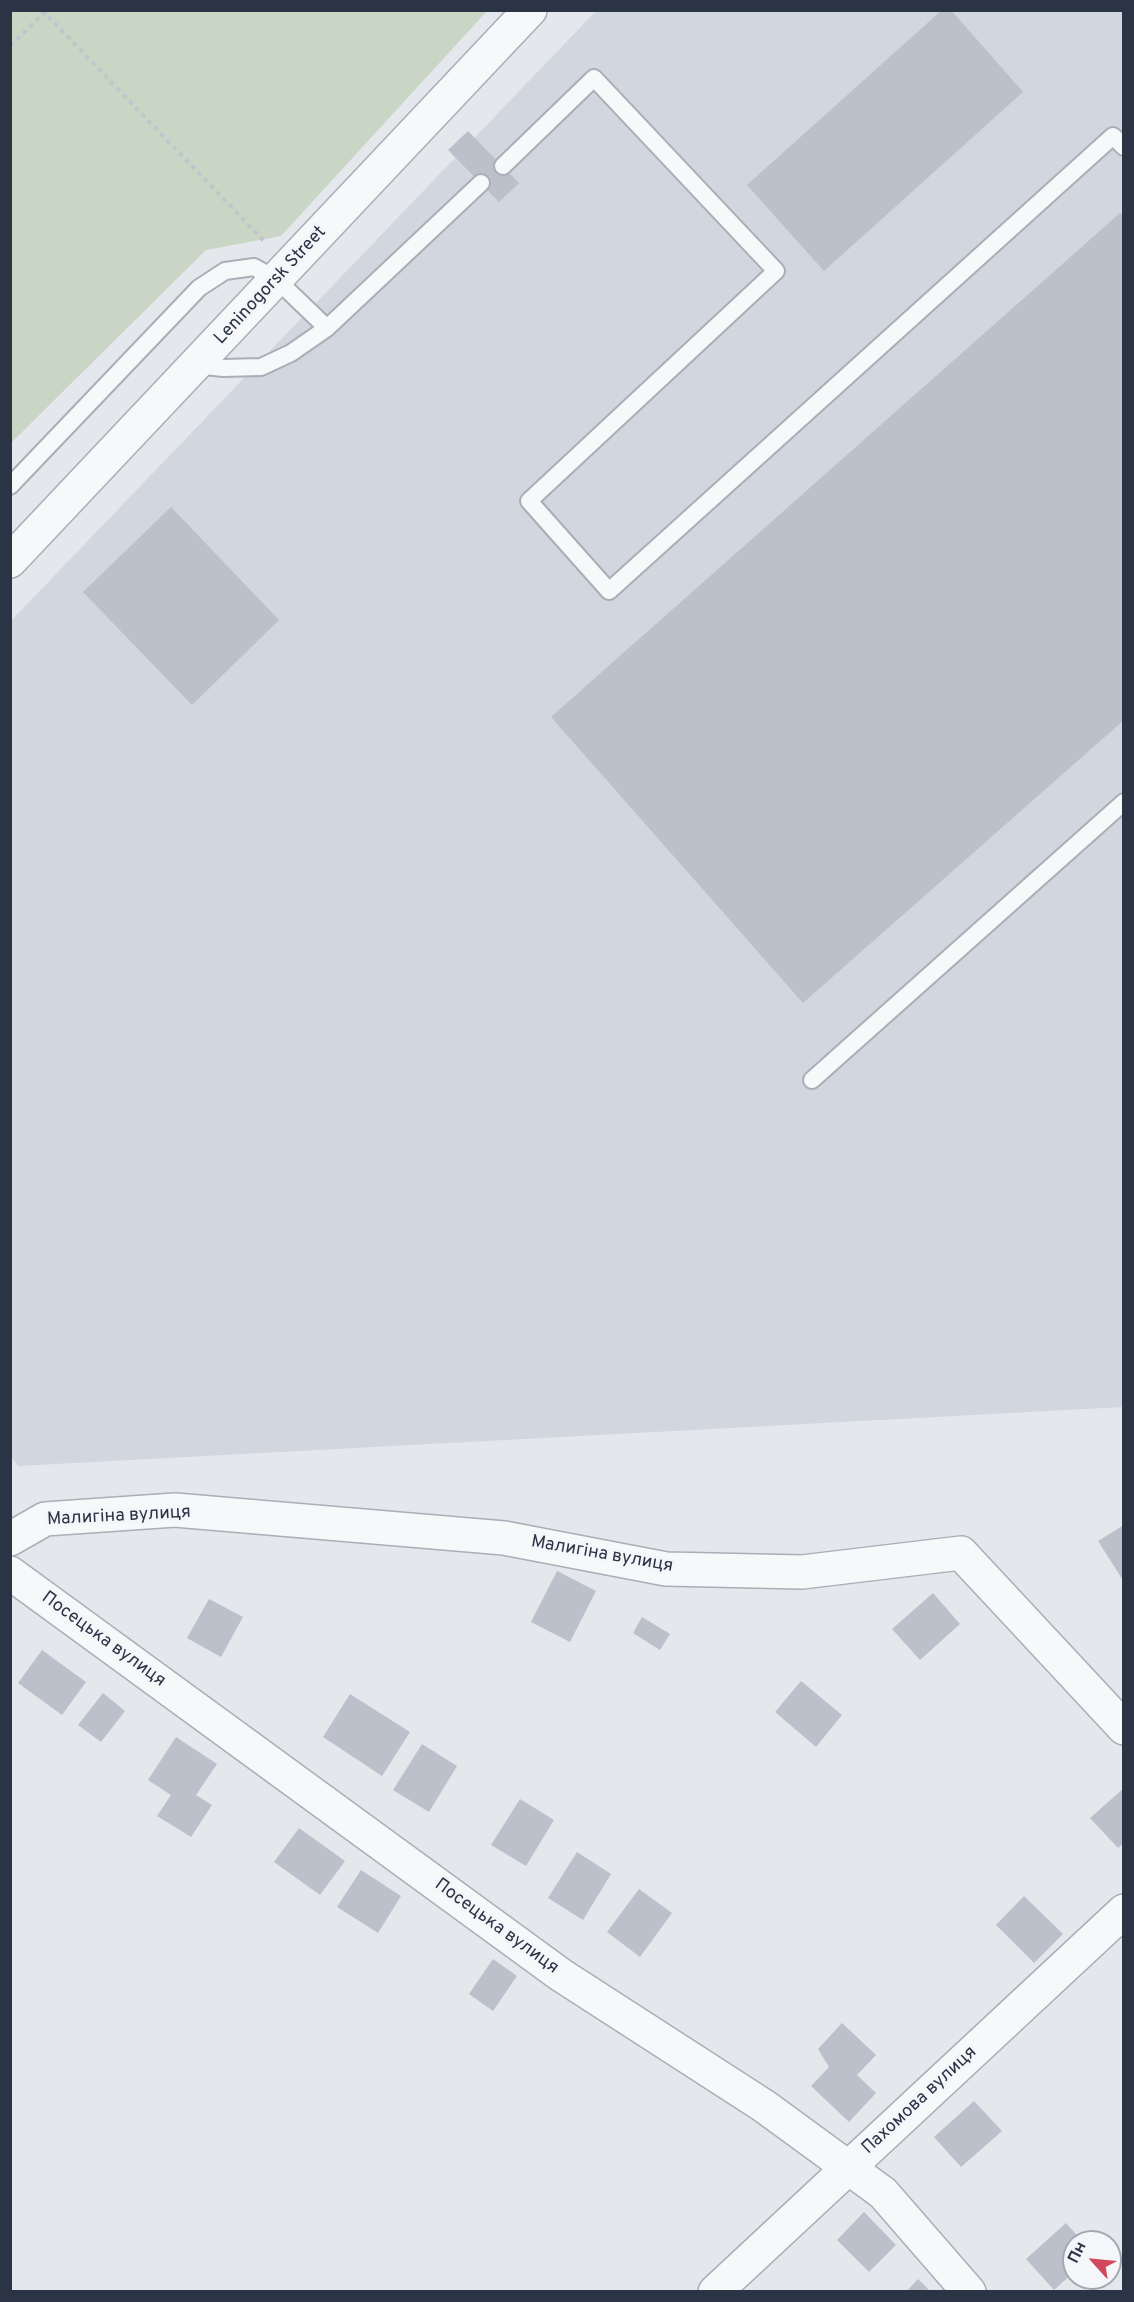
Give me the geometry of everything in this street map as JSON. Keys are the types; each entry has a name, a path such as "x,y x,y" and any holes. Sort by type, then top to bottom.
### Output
{"street":[{"name":"Leninogorsk Street","path":"10,561 530,10"},
{"name":"Малигіна вулиця","path":"10,1539 45,1519 175,1510 504,1538 666,1569 802,1572 961,1553 1124,1728"},
{"name":"Посецька вулиця","path":"10,1573 561,1975 764,2106 884,2193 969,2292"},
{"name":"Пахомова вулиця","path":"716,2292 1124,1911"}],"lane":[{"path":"503,166 594,78 776,271 529,501 609,591 1113,136 1124,147"},
{"path":"197,365 223,368 261,367 291,353 327,328 481,183"},
{"path":"10,486 199,288 225,271 254,267 283,274 327,328"},
{"path":"812,1080 1124,802"}],"path":[{"path":"10,46 44,11 283,274"}],"shaded area":[{"path":"596,11 1123,11 1123,1407 18,1466 10,1456 10,622"}],"green space":[{"path":"11,10 487,11 281,236 206,250 11,443"}],"building":[{"path":"942,10 951,10 1023,92 824,271 747,185"},
{"path":"468,131 519,183 499,202 448,150"},
{"path":"1120,213 1124,216 1124,720 803,1003 551,717"},
{"path":"171,507 279,620 192,705 83,592"},
{"path":"1124,1525 1124,1582 1098,1541"},
{"path":"557,1571 596,1591 570,1642 531,1622"},
{"path":"933,1593 960,1624 920,1660 892,1629"},
{"path":"209,1599 243,1617 221,1657 187,1638"},
{"path":"642,1617 670,1634 660,1650 633,1633"},
{"path":"42,1650 86,1682 62,1715 18,1683"},
{"path":"801,1681 842,1715 816,1747 775,1712"},
{"path":"103,1693 125,1711 101,1742 78,1725"},
{"path":"350,1694 410,1732 382,1776 323,1737"},
{"path":"176,1737 217,1764 196,1795 212,1805 191,1837 157,1816 171,1795 148,1780"},
{"path":"422,1744 457,1766 429,1812 393,1790"},
{"path":"1124,1788 1124,1843 1118,1848 1090,1818"},
{"path":"520,1799 554,1820 526,1866 491,1845"},
{"path":"299,1828 345,1861 320,1895 274,1862"},
{"path":"577,1852 611,1874 583,1920 548,1898"},
{"path":"361,1870 401,1896 378,1933 337,1907"},
{"path":"639,1889 672,1913 640,1957 607,1932"},
{"path":"1024,1896 1063,1934 1034,1963 996,1925"},
{"path":"493,1959 517,1976 493,2011 469,1994"},
{"path":"842,2023 876,2055 857,2075 876,2093 849,2122 811,2086 829,2067 818,2049"},
{"path":"974,2101 1002,2131 961,2167 934,2137"},
{"path":"864,2212 896,2245 869,2272 837,2240"},
{"path":"1066,2223 1072,2230 1062,2230 1062,2283 1054,2290 1026,2259"},
{"path":"918,2279 931,2292 906,2292"}]}
